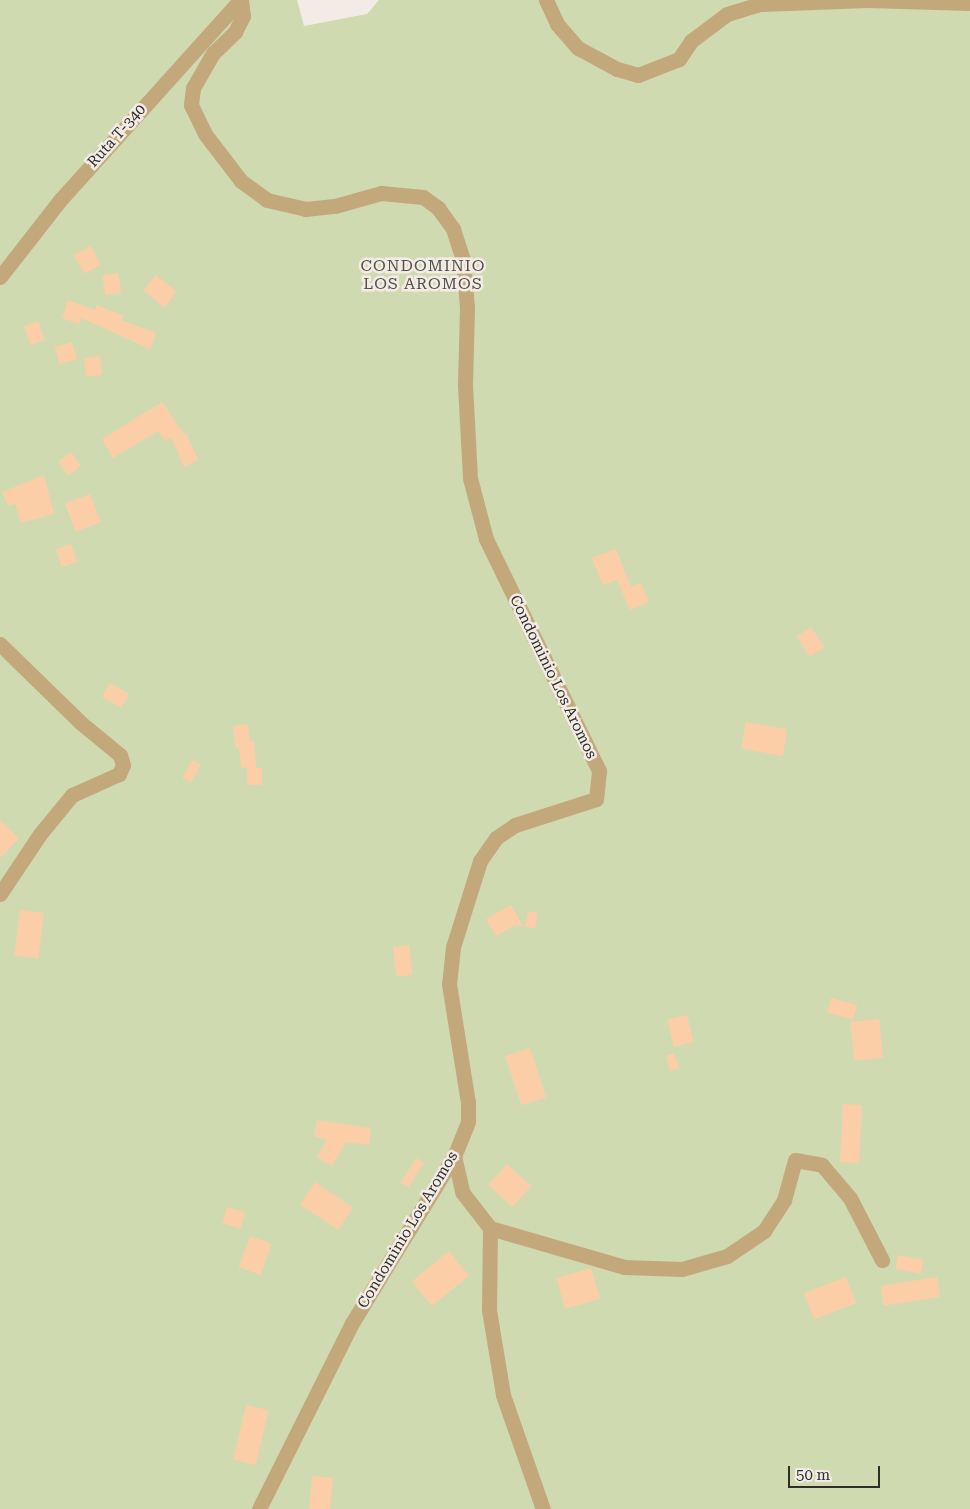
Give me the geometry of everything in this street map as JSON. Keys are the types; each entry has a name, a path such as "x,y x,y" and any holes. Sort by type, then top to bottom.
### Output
{"street":[{"name":"Ruta T-340","path":"0,277 61,198 240,0"},
{"name":"Condominio Los Aromos","path":"240,0 243,16 235,32 213,53 193,88 191,106 205,134 241,180 267,200 305,209 335,206 381,192 423,197 438,208 453,229 463,259 467,308 465,386 470,478 486,539 599,771 596,799 515,825 496,838 480,861 453,947 449,984 468,1102 468,1122 454,1156 352,1323 259,1509"},
{"path":"546,0 557,24 578,48 617,68 638,74 679,59 691,41 727,14 759,4 867,0 970,3"},
{"path":"0,644 81,723 120,755 123,765 119,774 72,795 40,834 0,894"},
{"path":"454,1156 462,1192 490,1228 624,1267 682,1269 727,1256 764,1230 784,1200 795,1160 822,1165 850,1198 882,1260"},
{"path":"490,1228 488,1310 503,1395 543,1509"}],"green space":[{"path":"0,0 297,0 304,26 367,14 379,0 970,0 970,1509 0,1509"}],"building":[{"path":"90,246 101,264 85,274 74,256"},
{"path":"118,273 121,293 105,295 102,276"},
{"path":"156,275 177,292 164,308 143,291"},
{"path":"68,300 95,310 97,305 123,316 121,320 156,333 150,349 81,318 79,324 62,318"},
{"path":"38,321 45,340 31,345 24,326"},
{"path":"72,342 77,359 60,364 55,347"},
{"path":"100,356 102,375 86,377 84,358"},
{"path":"162,402 184,434 186,433 198,460 184,467 171,437 165,441 158,431 113,458 102,439"},
{"path":"71,452 81,466 68,475 58,461"},
{"path":"44,475 54,514 21,523 15,503 8,506 2,492"},
{"path":"90,494 101,522 76,532 65,504"},
{"path":"71,544 77,562 62,567 56,549"},
{"path":"616,549 631,587 641,583 649,602 630,610 617,580 603,585 592,558"},
{"path":"811,627 824,647 810,656 797,636"},
{"path":"110,683 129,694 121,708 102,697"},
{"path":"746,722 787,729 783,756 741,749"},
{"path":"248,724 250,741 254,741 256,768 262,768 262,785 247,785 247,767 241,768 239,748 236,748 233,726"},
{"path":"192,760 201,765 191,782 182,777"},
{"path":"0,820 19,838 0,858"},
{"path":"511,905 523,926 515,925 496,936 486,919"},
{"path":"20,910 44,913 38,959 14,956"},
{"path":"528,911 538,913 535,929 525,927"},
{"path":"409,945 412,975 396,977 393,947"},
{"path":"831,998 857,1005 853,1019 827,1012"},
{"path":"687,1015 693,1042 674,1047 668,1019"},
{"path":"879,1019 883,1058 854,1061 850,1022"},
{"path":"530,1048 546,1097 521,1105 505,1056"},
{"path":"674,1053 679,1068 670,1071 665,1056"},
{"path":"843,1104 862,1105 859,1163 840,1162"},
{"path":"317,1120 371,1128 369,1145 346,1142 332,1166 317,1157 327,1139 314,1137"},
{"path":"416,1158 424,1163 408,1187 401,1183"},
{"path":"507,1164 531,1187 512,1207 488,1184"},
{"path":"315,1182 353,1208 338,1230 300,1204"},
{"path":"227,1207 245,1212 241,1229 222,1223"},
{"path":"250,1236 272,1244 260,1275 239,1267"},
{"path":"449,1251 469,1276 432,1306 412,1281"},
{"path":"898,1255 924,1260 921,1274 895,1269"},
{"path":"591,1268 600,1299 565,1309 556,1278"},
{"path":"846,1277 856,1303 814,1319 804,1293"},
{"path":"937,1277 940,1297 884,1306 881,1286"},
{"path":"246,1405 268,1410 256,1465 233,1460"},
{"path":"312,1476 333,1478 330,1509 309,1509"}],"district":[{"name":"CONDOMINIO LOS AROMOS","path":"423,275"}]}
